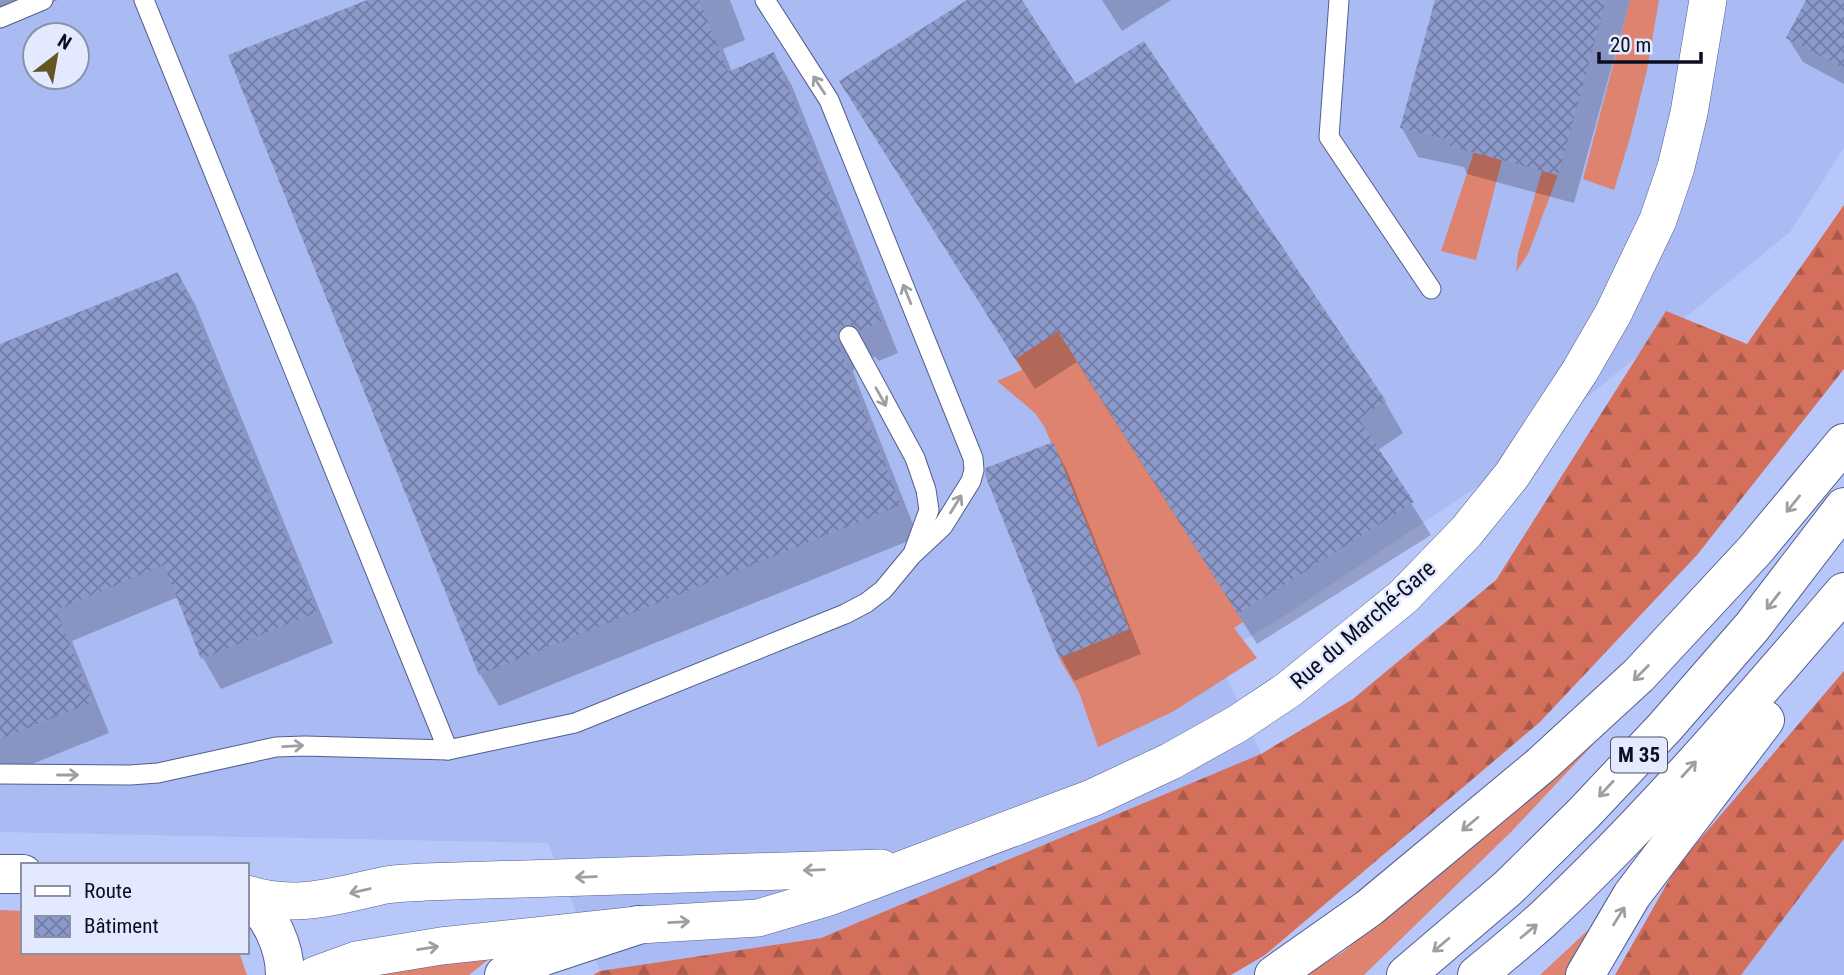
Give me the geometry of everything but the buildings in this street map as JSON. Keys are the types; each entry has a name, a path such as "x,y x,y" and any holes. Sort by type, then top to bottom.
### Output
{"main road":[{"path":"1274,975 1369,908 1541,765 1639,675 1755,550 1844,443"},
{"name":"M 35","path":"1406,975 1508,888 1656,737 1752,627 1844,507"},
{"name":"M 35","path":"1477,975 1541,921 1642,822 1844,592"},
{"path":"1585,975 1632,895 1812,659 1844,608"},
{"path":"0,874 21,874"},
{"path":"248,896 265,915 274,931 281,950 285,975"},
{"path":"504,975 544,956 638,925"}],"street":[{"name":"Rue du Marché-Gare","path":"315,975 356,960 441,946 638,925 758,918 829,897 1093,798 1171,761 1237,724 1288,690 1404,597 1466,533 1512,475 1567,392 1613,314 1658,220 1676,167 1689,113 1708,0"},
{"path":"248,895 295,902 316,901 390,884 424,882 906,867"}],"lane":[{"path":"0,18 43,0"},
{"path":"145,0 448,750"},
{"path":"0,774 158,774 276,747 448,750 575,723 845,614 883,590 912,555 943,526 971,481 973,458 829,100 765,0"},
{"path":"1339,0 1329,137 1431,289"},
{"path":"849,336 915,458 926,490 929,510 912,555"}],"shaded area":[{"path":"0,0 1844,0 1844,148 1790,232 1478,486 1281,618 1214,658 1228,680 1261,754 821,938 600,971 548,843 0,832"},
{"path":"1630,0 1659,0 1647,70 1614,190 1583,179"},
{"path":"1474,152 1502,160 1476,260 1441,251"},
{"path":"1542,171 1558,175 1528,254 1516,272 1518,253"},
{"path":"1058,331 1243,622 1234,628 1257,658 1174,711 1098,747 1079,692 1059,658 1129,629 1044,426 1035,413 997,381 1022,370 1015,359"},
{"path":"1602,735 1512,831 1364,975 1305,975 1343,952"},
{"path":"1844,839 1844,975 1741,975 1830,857"},
{"path":"0,910 21,911 21,954 240,954 247,975 0,975"},
{"path":"1589,932 1574,975 1540,975"},
{"path":"489,959 469,975 371,975 441,961"}],"green space":[{"path":"1844,205 1844,369 1697,555 1540,722 1265,955 1231,975 593,975 600,971 821,938 1261,754 1353,699 1496,580 1666,311 1747,344"},
{"path":"1844,671 1844,839 1741,975 1615,975 1677,866"}]}
